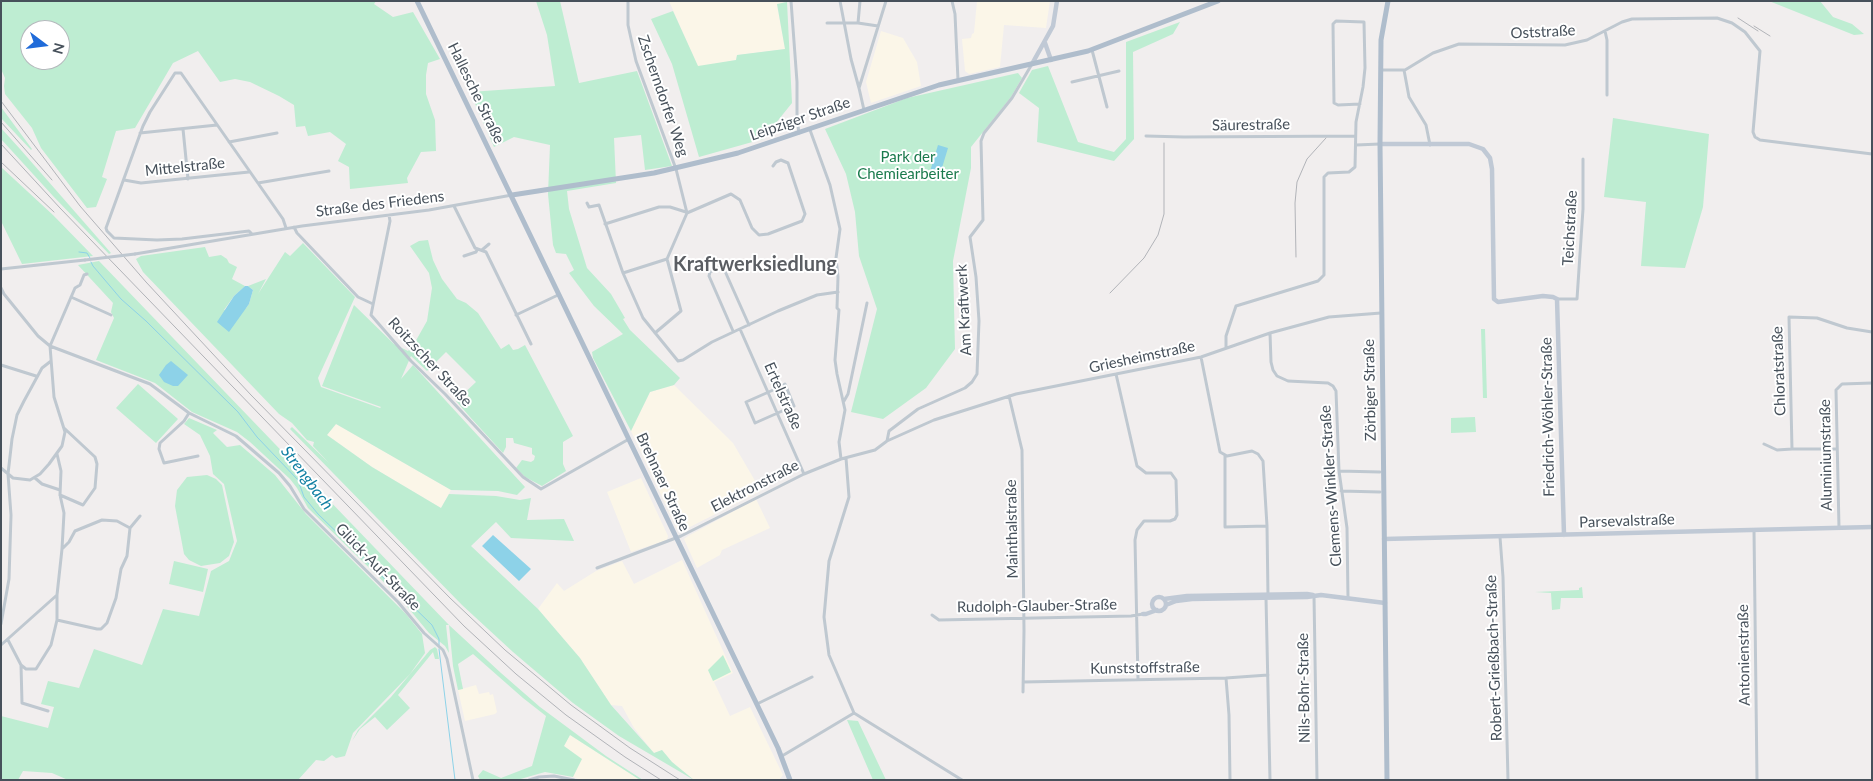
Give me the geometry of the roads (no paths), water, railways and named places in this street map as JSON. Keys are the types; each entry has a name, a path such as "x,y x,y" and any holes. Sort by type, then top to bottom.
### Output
{"main road":[{"name":"Hallesche Straße","path":"417,1 512,196"},
{"name":"Leipziger Straße","path":"512,196 676,168 738,153 810,130 910,94 958,80 1092,50 1218,1"},
{"name":"Zörbiger Straße","path":"1387,780 1380,70 1381,34 1388,1"},
{"name":"Brehnaer Straße","path":"512,196 558,295 782,756 790,780"}],"street":[{"name":"Zscherndorfer Weg","path":"628,1 628,25 636,62 676,168 687,213"},
{"path":"791,1 799,133"},
{"path":"840,1 851,59 864,110"},
{"path":"858,23 860,1"},
{"path":"858,88 886,1"},
{"path":"952,1 955,14 958,80"},
{"path":"1032,64 1045,43 1055,18 1057,1"},
{"name":"Oststraße","path":"1404,70 1433,53 1458,44 1565,45 1580,42 1622,22 1637,18 1711,18 1732,23 1745,32 1760,51 1753,132 1755,138 1872,154"},
{"path":"1226,348 1226,336 1236,306 1318,281 1323,277 1324,178 1330,172 1348,172 1355,165 1355,136 1364,87 1364,22 1336,21 1333,24 1334,103 1338,105 1360,104"},
{"path":"827,24 858,23 878,26"},
{"path":"1605,31 1607,40 1607,95"},
{"path":"1045,43 1051,60"},
{"path":"1092,50 1107,107"},
{"name":"Am Kraftwerk","path":"846,457 875,450 887,441 889,431 918,409 965,388 977,374 979,321 976,277 970,237 983,220 981,141 984,133 1012,98 1032,64"},
{"path":"1019,67 1025,76"},
{"path":"1380,70 1404,70 1409,98 1426,125 1430,136 1430,145"},
{"path":"1072,82 1119,71"},
{"path":"124,180 140,133 150,112 175,73 181,73 284,219 286,228"},
{"path":"140,133 217,125"},
{"path":"183,129 188,179"},
{"path":"810,130 830,185 838,216 840,234 836,258 839,310 836,366 844,401 844,416 839,442 841,459"},
{"path":"229,142 277,133"},
{"name":"Säurestraße","path":"1146,136 1355,136"},
{"path":"1356,145 1469,144 1483,149 1488,156 1492,169 1493,294 1495,300 1502,302 1543,296 1557,299"},
{"name":"Teichstraße","path":"1557,299 1577,299 1583,209 1583,159"},
{"path":"605,224 659,206 670,207 687,213 731,194 740,200 752,228 759,235 768,234 802,220 805,214 788,163 783,160 776,162 773,166"},
{"path":"258,183 330,171"},
{"name":"Mittelstraße","path":"124,180 141,183 250,172"},
{"name":"Straße des Friedens","path":"124,180 106,228 114,238 182,239 249,230 252,234"},
{"name":"Straße des Friedens","path":"2,270 135,254 286,228 454,206 512,196"},
{"path":"587,203 589,207 598,206 623,273 643,318 678,361 683,360 712,342 817,295 838,292"},
{"path":"454,206 477,250"},
{"path":"655,333 681,311 667,259 687,213"},
{"path":"294,227 297,234 358,297 372,304 390,220 389,215"},
{"path":"482,250 490,244"},
{"path":"464,256 477,250 486,252 531,344"},
{"path":"623,273 667,259"},
{"path":"734,332 709,276 710,272 721,267 724,270 748,325"},
{"path":"1,468 17,480 35,478 57,454 64,441 64,428 54,397 50,346 75,288 80,285 84,275 87,274"},
{"name":"Glück-Auf-Straße","path":"1,288 33,330 50,346 150,384 188,414 231,433 279,473 308,512 443,650 447,659 473,780"},
{"path":"516,315 558,295"},
{"path":"71,297 111,315"},
{"name":"Friedrich-Wöhler-Straße","path":"1557,299 1564,535"},
{"path":"844,401 848,394 867,302"},
{"name":"Roitzscher Straße","path":"372,304 370,315 411,361 445,394 523,477 541,489 629,439"},
{"name":"Griesheimstraße","path":"887,441 929,422 1009,396 1201,357 1270,334 1334,316 1381,313"},
{"name":"Chloratstraße","path":"1792,450 1788,317 1817,318 1851,329 1872,332"},
{"name":"Ertelstraße","path":"740,329 804,474"},
{"name":"Clemens-Winkler-Straße","path":"1270,334 1271,362 1277,376 1288,381 1328,383 1336,391 1339,471 1347,528 1348,598"},
{"path":"1201,357 1218,448 1225,456 1225,527 1267,526"},
{"path":"1,624 9,579 11,524 8,474 17,415 36,376 43,366 51,361"},
{"path":"1,365 36,376"},
{"path":"1116,374 1137,466 1144,472 1169,473 1175,476 1177,514 1175,519 1170,521 1144,521 1137,530 1138,680"},
{"name":"Aluminiumstraße","path":"1839,528 1837,388 1842,384 1872,383"},
{"path":"786,384 794,406 755,423 746,402 769,392 786,384"},
{"name":"Mainthalstraße","path":"1009,396 1022,450 1023,692"},
{"path":"188,414 160,443 159,449 164,463 198,456"},
{"path":"60,495 83,505 94,488 97,464 95,457 64,428"},
{"path":"1764,444 1777,450 1837,449"},
{"path":"1225,456 1249,451 1257,453 1262,458 1264,467 1267,526 1270,780"},
{"path":"8,640 22,665 26,669 31,670 36,669 51,645 56,620 64,512 60,495 61,471 57,454"},
{"path":"846,457 849,497 829,561 824,617 830,655 854,713 962,780"},
{"name":"Elektronstraße","path":"597,568 676,538 804,474 846,457"},
{"path":"1339,471 1380,472"},
{"path":"35,478 39,482 60,490"},
{"path":"1341,491 1380,492"},
{"path":"56,620 97,629 107,623 116,598 121,569 127,556 130,528 140,516"},
{"path":"62,549 69,542 75,531 102,520 117,521 130,528"},
{"name":"Parsevalstraße","path":"1384,539 1872,527"},
{"name":"Antonienstraße","path":"1754,530 1757,780"},
{"name":"Robert-Grießbach-Straße","path":"1500,537 1504,578 1508,780"},
{"name":"Rudolph-Glauber-Straße","path":"932,615 939,620 1137,615 1163,610 1166,605 1176,601 1192,599 1307,594 1385,603"},
{"path":"1,645 57,595"},
{"name":"Rudolph-Glauber-Straße","path":"1143,614 1153,605 1156,598 1164,599 1187,596 1267,597"},
{"name":"Nils-Bohr-Straße","path":"1314,596 1317,780"},
{"path":"1164,599 1166,605"},
{"path":"1153,605 1157,610"},
{"path":"22,665 22,703 48,711"},
{"name":"Kunststoffstraße","path":"1023,682 1226,678 1268,675"},
{"path":"757,704 812,677"},
{"path":"1226,678 1229,715 1230,780"},
{"path":"782,756 854,713"},
{"path":"529,780 546,776 574,780"}],"water":[{"path":"938,145 948,148 938,181 928,178"},
{"path":"245,286 253,290 249,304 229,332 217,322 234,296"},
{"path":"171,361 188,375 178,386 164,382 159,375"},
{"path":"493,535 531,569 519,581 482,546"}],"waterway":[{"name":"Strengbach","path":"79,252 87,253 90,258"},
{"name":"Strengbach","path":"91,262 121,299 146,321 238,412 257,437 298,480 304,497 318,514 432,625 439,639 439,645"},
{"name":"Strengbach","path":"439,649 455,780"}],"railway":[{"path":"1738,18 1758,31"},
{"path":"1754,26 1770,36"},
{"path":"1,101 80,206 146,282 251,395 450,598 505,650 571,705 630,748 680,780"},
{"path":"1,122 52,180"},
{"path":"1296,257 1295,203 1297,182 1307,159 1326,138"},
{"path":"1110,293 1144,258 1158,235 1164,214 1164,143"},
{"path":"1,144 60,208 464,626 516,674 566,715 661,780"},
{"path":"1,162 54,212"}],"district":[{"name":"Kraftwerksiedlung","path":"755,265"}],"park label":[{"name":"Park der Chemiearbeiter","path":"908,166"}]}
